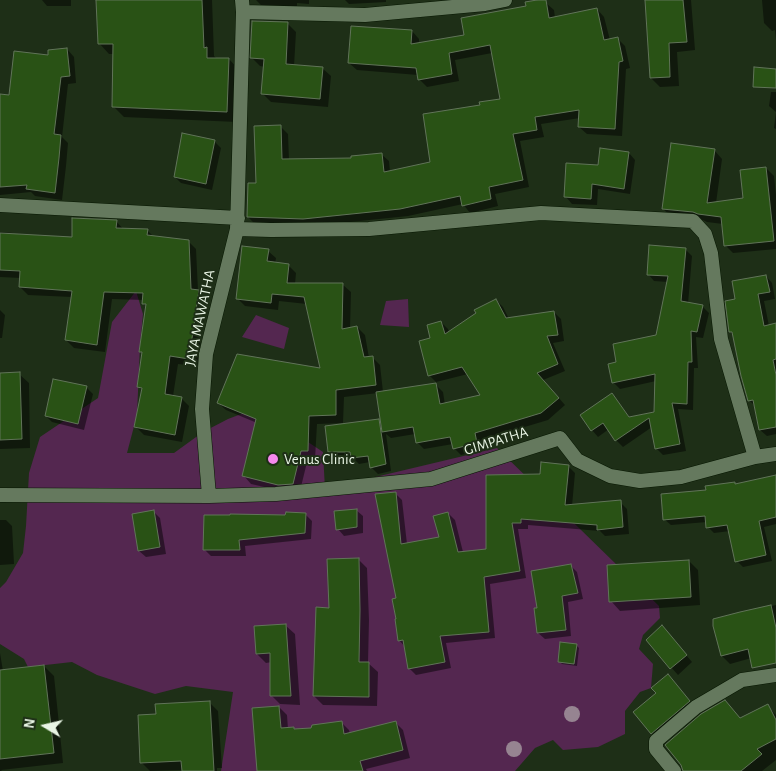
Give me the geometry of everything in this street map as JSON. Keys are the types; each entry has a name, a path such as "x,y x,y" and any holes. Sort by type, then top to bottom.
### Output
{"street":[{"path":"243,6 365,15 485,4 505,0"},
{"name":"JAYA MAWATHA","path":"209,496 202,409 206,354 237,223 243,6"},
{"path":"0,205 237,223 271,230 369,229 541,213 693,221 705,234 711,253 721,339 755,457"},
{"name":"GIMPATHA","path":"209,496 276,494 431,479 560,438 577,460 610,476 640,481 680,477 755,457 776,454"},
{"path":"0,495 209,496"},
{"path":"674,771 656,748 656,741 696,707 742,680 776,675"}],"shaded area":[{"path":"136,291 143,314 137,415 127,453 174,453 203,432 228,419 257,408 323,452 325,489 497,448 659,606 660,618 643,635 639,649 653,664 651,688 640,692 625,711 625,734 598,747 563,750 553,740 535,748 515,771 221,771 233,692 186,686 155,694 97,675 72,662 28,667 24,659 0,644 0,588 6,582 23,553 29,473 40,437 98,398 112,322"},
{"path":"408,299 409,327 380,325 386,301"},
{"path":"256,315 289,328 284,349 242,337"}],"building":[{"path":"96,0 202,0 204,48 207,47 207,58 229,58 227,112 112,107 113,44 98,44"},
{"path":"546,0 549,18 597,8 604,40 618,37 623,61 619,62 615,129 578,127 579,110 535,117 537,130 513,134 523,180 489,187 491,199 462,206 460,196 400,209 303,219 247,217 248,183 256,183 254,126 281,125 282,159 351,158 351,156 382,153 384,172 430,162 423,114 480,105 479,102 500,99 490,45 449,53 452,74 418,80 416,68 348,63 351,26 412,30 411,44 464,35 461,18 526,6 525,2"},
{"path":"645,0 683,0 687,42 669,43 670,77 650,78"},
{"path":"252,21 288,22 286,64 323,67 320,99 261,94 264,59 250,58"},
{"path":"67,48 70,76 61,77 54,134 61,135 55,193 26,189 27,185 0,187 0,94 9,95 14,51 48,55 48,50"},
{"path":"754,67 776,69 776,88 753,87"},
{"path":"182,133 215,140 206,184 174,177"},
{"path":"671,143 715,149 707,203 743,198 740,170 766,167 774,241 724,246 721,217 662,209"},
{"path":"600,148 629,152 624,189 592,184 591,199 564,197 566,163 598,165"},
{"path":"72,218 117,220 116,228 148,229 147,235 189,240 191,289 199,290 189,359 170,356 165,394 182,397 175,435 134,427 142,388 137,387 142,352 139,352 146,304 142,304 143,293 104,292 97,345 65,340 72,291 19,287 20,271 0,270 0,233 72,237"},
{"path":"649,245 686,248 681,301 703,305 697,332 691,331 692,362 688,362 687,404 672,403 680,444 655,449 649,418 615,441 603,423 591,431 580,415 612,393 629,417 654,412 655,374 612,383 608,364 616,362 613,344 656,335 668,276 647,275"},
{"path":"242,246 269,249 267,261 289,264 287,283 343,283 342,329 357,326 364,357 373,356 376,385 336,390 336,415 309,416 308,451 301,451 293,484 278,485 242,476 256,419 217,403 237,354 320,368 304,297 272,294 271,303 236,299"},
{"path":"766,275 770,292 758,294 764,326 776,323 776,359 773,360 776,375 776,427 759,430 753,400 748,401 732,332 729,332 725,301 735,299 732,281"},
{"path":"496,299 506,318 554,311 558,335 547,336 558,364 537,373 559,398 541,413 475,433 477,443 453,449 450,437 416,443 413,427 382,432 376,392 436,383 440,404 480,395 462,367 428,376 419,341 430,338 427,325 441,321 445,334 476,313 474,310"},
{"path":"20,372 22,439 0,440 0,373"},
{"path":"53,379 87,386 78,424 45,416"},
{"path":"379,419 386,464 370,468 368,456 351,458 350,452 328,452 325,426"},
{"path":"541,462 569,465 565,505 621,500 623,527 597,530 597,525 521,519 521,523 512,523 520,571 484,577 489,632 440,636 445,662 408,669 403,640 398,641 392,599 396,598 375,494 396,492 401,544 439,537 433,516 448,512 458,552 486,549 486,475 540,474"},
{"path":"776,475 776,517 759,521 766,555 735,562 727,525 706,528 705,516 663,520 661,494 706,490 705,486 735,482 735,484"},
{"path":"357,509 357,527 336,530 334,511"},
{"path":"154,510 160,547 138,551 132,514"},
{"path":"286,512 306,513 305,533 239,540 240,550 203,550 204,515 285,515"},
{"path":"359,558 359,662 369,662 369,697 313,696 316,607 329,608 327,559"},
{"path":"689,560 691,597 609,602 607,565"},
{"path":"571,564 578,593 562,596 566,630 537,633 534,608 537,608 531,571"},
{"path":"771,605 776,628 776,663 752,668 748,649 721,656 713,619"},
{"path":"286,624 291,696 270,696 270,653 256,654 254,626"},
{"path":"662,625 687,655 670,669 646,640"},
{"path":"560,642 577,644 574,664 558,662"},
{"path":"44,665 54,753 0,759 0,670"},
{"path":"668,674 690,701 651,734 633,712 656,693 651,688"},
{"path":"725,700 740,718 768,704 776,720 776,739 757,749 762,754 741,771 683,771 681,765 665,745 701,714"},
{"path":"210,701 214,771 182,771 181,761 140,763 138,715 156,714 155,704"},
{"path":"279,706 281,728 311,728 312,725 342,721 344,734 396,721 403,750 360,761 363,771 257,771 252,708"}],"place":[{"name":"Venus Clinic","path":"273,459"}]}
